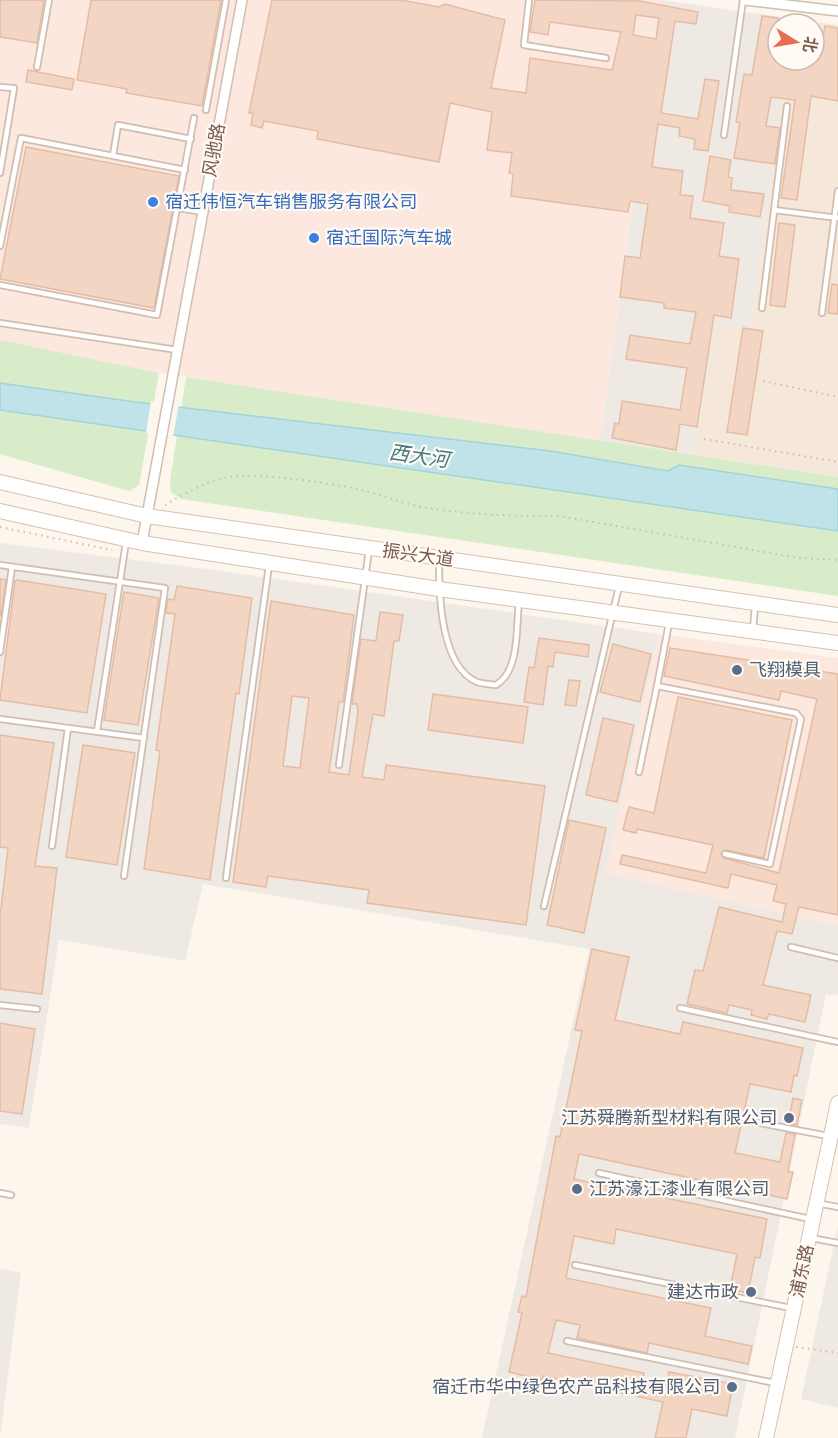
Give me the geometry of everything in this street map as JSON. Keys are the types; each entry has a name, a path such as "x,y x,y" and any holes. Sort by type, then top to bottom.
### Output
{"main road":[{"name":"振兴大道","path":"0,482 147,516 838,615"},
{"name":"振兴大道","path":"0,511 142,543 439,589 838,643"},
{"name":"浦东路","path":"766,1438 809,1237 833,1142 838,1103"}],"street":[{"name":"风驰路","path":"142,543 242,0"},
{"path":"744,0 795,3 838,11"}],"lane":[{"path":"37,67 49,0"},
{"path":"206,110 226,0"},
{"path":"529,0 524,45 606,58"},
{"path":"724,135 744,0"},
{"path":"223,20 238,22"},
{"path":"0,87 14,88 0,173"},
{"path":"762,308 787,106"},
{"path":"0,285 157,315 194,118"},
{"path":"113,155 118,124 190,139"},
{"path":"0,246 21,138 185,170"},
{"path":"822,313 838,191"},
{"path":"178,208 203,212"},
{"path":"774,210 836,218"},
{"path":"0,323 177,350"},
{"path":"97,731 126,539"},
{"path":"339,765 369,548"},
{"path":"439,558 439,589 445,633 453,655 463,672 477,681 496,685 506,679 511,667 519,600"},
{"path":"226,878 269,563"},
{"path":"0,565 165,588 124,876"},
{"path":"0,652 12,567"},
{"path":"544,906 619,583"},
{"path":"753,632 756,603"},
{"path":"639,772 670,621"},
{"path":"657,686 796,713 801,719 770,864 725,854"},
{"path":"0,718 144,738"},
{"path":"52,846 68,728"},
{"path":"791,947 838,958"},
{"path":"0,1005 37,1009"},
{"path":"680,1008 838,1042"},
{"path":"755,1122 833,1142"},
{"path":"599,1173 813,1220"},
{"path":"0,1193 11,1195"},
{"path":"817,1202 838,1208"},
{"path":"809,1237 838,1243"},
{"path":"575,1265 794,1308"},
{"path":"567,1341 777,1384"}],"path":[{"path":"763,381 838,398"},
{"path":"704,439 838,462"},
{"path":"165,505 192,490 223,478 274,477 373,492 397,502 420,507 521,516 559,516 799,558 838,560"},
{"path":"786,1344 838,1353"}],"shaded area":[{"name":"宿迁国际汽车城","path":"0,0 661,0 600,441 0,348"},
{"path":"661,0 766,15 766,72 785,72 803,102 782,99 751,328 716,323 694,455 600,441"},
{"path":"826,23 838,25 838,477 694,455 716,323 751,327 782,99 802,102 811,72 826,72"},
{"path":"0,543 214,570 659,634 606,873 838,926 838,993 837,996 826,994 735,1438 482,1438 589,949 203,884 185,961 59,940 29,1128 0,1124"},
{"path":"659,634 838,658 838,926 606,873"},
{"path":"838,1225 838,1408 801,1399"},
{"path":"0,1269 21,1273 0,1438"}],"green space":[{"path":"0,340 159,373 139,485 129,491 0,454"},
{"path":"186,377 838,477 838,596 181,499 171,492 170,481"}],"water":[{"name":"西大河","path":"0,383 135,402 550,451 668,471 679,465 838,489 838,531 0,410"}],"pier":[{"path":"151,401 179,404 173,437 146,433"}],"building":[{"path":"0,0 44,0 37,43 0,37"},
{"path":"91,0 221,0 202,106 126,93 127,89 77,80"},
{"path":"272,0 401,0 439,7 445,4 505,20 491,88 526,93 530,58 612,70 621,32 550,22 548,35 530,32 535,0 640,1 698,12 696,24 675,21 661,113 698,119 705,79 719,81 708,151 694,149 695,139 679,136 680,128 658,124 652,167 683,171 680,195 693,196 690,218 724,223 719,256 739,259 731,318 714,315 697,427 680,424 676,450 612,438 615,423 619,424 622,401 680,410 687,368 626,359 630,335 690,344 696,312 664,308 664,303 620,297 625,256 640,258 648,204 630,201 628,212 511,196 513,174 509,173 512,153 487,150 492,112 450,103 439,162 317,139 318,131 264,121 262,128 251,125 253,113 249,113","holes":["636,15 659,18 656,39 633,35"]},
{"path":"762,16 766,16 766,72 826,72 826,26 838,28 838,101 811,96 797,200 781,198 795,100 771,97 766,126 780,128 775,164 734,158 740,123 736,122 744,74 752,75"},
{"path":"28,70 74,79 72,90 26,82"},
{"path":"26,147 179,176 154,308 0,279"},
{"path":"710,156 731,160 728,177 732,178 731,190 764,194 760,217 729,212 730,206 703,201"},
{"path":"779,223 795,225 785,307 770,305"},
{"path":"832,284 838,285 838,314 828,313"},
{"path":"743,328 763,331 747,435 727,432"},
{"path":"0,579 6,580 1,616 0,616"},
{"path":"15,581 106,594 87,713 0,700"},
{"path":"177,586 252,598 239,694 236,693 210,880 144,869 160,751 156,750 175,614 166,613 168,599 174,600"},
{"path":"124,592 159,598 138,725 104,720"},
{"path":"271,601 354,615 343,702 339,702 329,772 349,775 358,712 357,704 352,704 361,639 376,641 380,612 403,615 399,641 394,641 384,716 373,714 362,777 384,780 386,765 545,786 526,925 367,903 369,890 268,876 266,887 233,882","holes":["292,696 309,698 300,768 283,766"]},
{"path":"539,638 589,645 588,657 555,652 553,667 548,666 543,705 524,702 529,667 534,668"},
{"path":"613,644 651,654 640,702 600,692"},
{"path":"670,648 838,674 838,915 799,907 792,934 777,931 763,985 811,995 805,1022 769,1014 767,1019 751,1015 752,1010 729,1005 727,1013 687,1004 695,970 703,971 719,907 782,922 786,904 773,901 777,885 731,874 728,888 620,864 622,855 706,873 713,845 637,829 636,833 623,830 629,807 654,813 678,697 792,720 764,858 726,850 721,854 724,858 779,873 817,699 781,691 779,700 664,676"},
{"path":"569,680 580,681 576,706 565,705"},
{"path":"433,694 528,707 523,743 428,730"},
{"path":"603,718 634,725 617,802 586,795"},
{"path":"0,735 54,743 35,866 57,868 42,994 0,989 0,917 8,848 0,847"},
{"path":"83,745 135,753 117,865 66,857"},
{"path":"569,820 606,828 584,933 547,925"},
{"path":"592,949 629,957 615,1020 680,1034 683,1022 803,1048 791,1092 750,1084 735,1153 780,1162 786,1133 795,1134 788,1172 793,1172 787,1199 579,1154 574,1179 767,1219 760,1258 755,1257 748,1293 730,1289 737,1254 616,1229 614,1244 574,1236 566,1278 711,1308 705,1336 752,1346 748,1364 649,1343 647,1353 577,1338 580,1325 556,1320 548,1353 644,1373 642,1383 666,1388 669,1372 733,1384 727,1416 692,1409 686,1438 655,1438 663,1402 543,1376 542,1380 509,1372 522,1313 518,1312 522,1296 526,1297 556,1136 560,1137 582,1031 575,1030"},
{"path":"0,1023 35,1029 22,1114 0,1111"},
{"path":"793,1098 802,1100 797,1125 788,1124"}],"place":[{"name":"宿迁伟恒汽车销售服务有限公司","path":"153,202"},
{"name":"宿迁国际汽车城","path":"314,238"},
{"name":"飞翔模具","path":"737,670"},
{"name":"江苏舜腾新型材料有限公司","path":"789,1118"},
{"name":"江苏濠江漆业有限公司","path":"577,1189"},
{"name":"建达市政","path":"751,1292"},
{"name":"宿迁市华中绿色农产品科技有限公司","path":"732,1387"}]}
